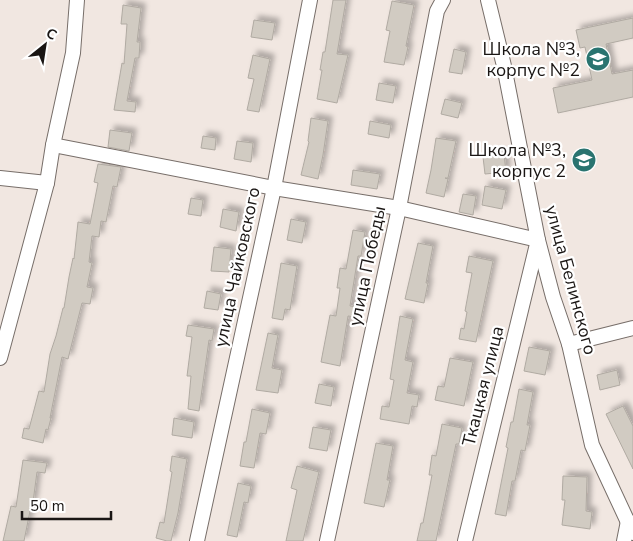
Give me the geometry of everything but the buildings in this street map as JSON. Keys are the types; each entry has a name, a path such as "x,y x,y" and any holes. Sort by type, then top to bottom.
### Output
{"street":[{"path":"0,358 47,183 53,145 73,53 77,0"},
{"name":"улица Чайковского","path":"197,541 274,188 310,0"},
{"name":"улица Победы","path":"327,541 399,208 437,11 443,0"},
{"name":"улица Белинского","path":"488,0 504,66 538,240 553,297 569,344 592,445 630,527"},
{"path":"53,145 274,188 399,208 538,240"},
{"path":"0,178 47,183"},
{"name":"Ткацкая улица","path":"465,541 538,240"},
{"path":"569,344 633,328"},
{"path":"624,541 630,527"}],"place":[{"name":"Школа №3, корпус №2","path":"598,59"},
{"name":"Школа №3, корпус 2","path":"584,160"}]}
